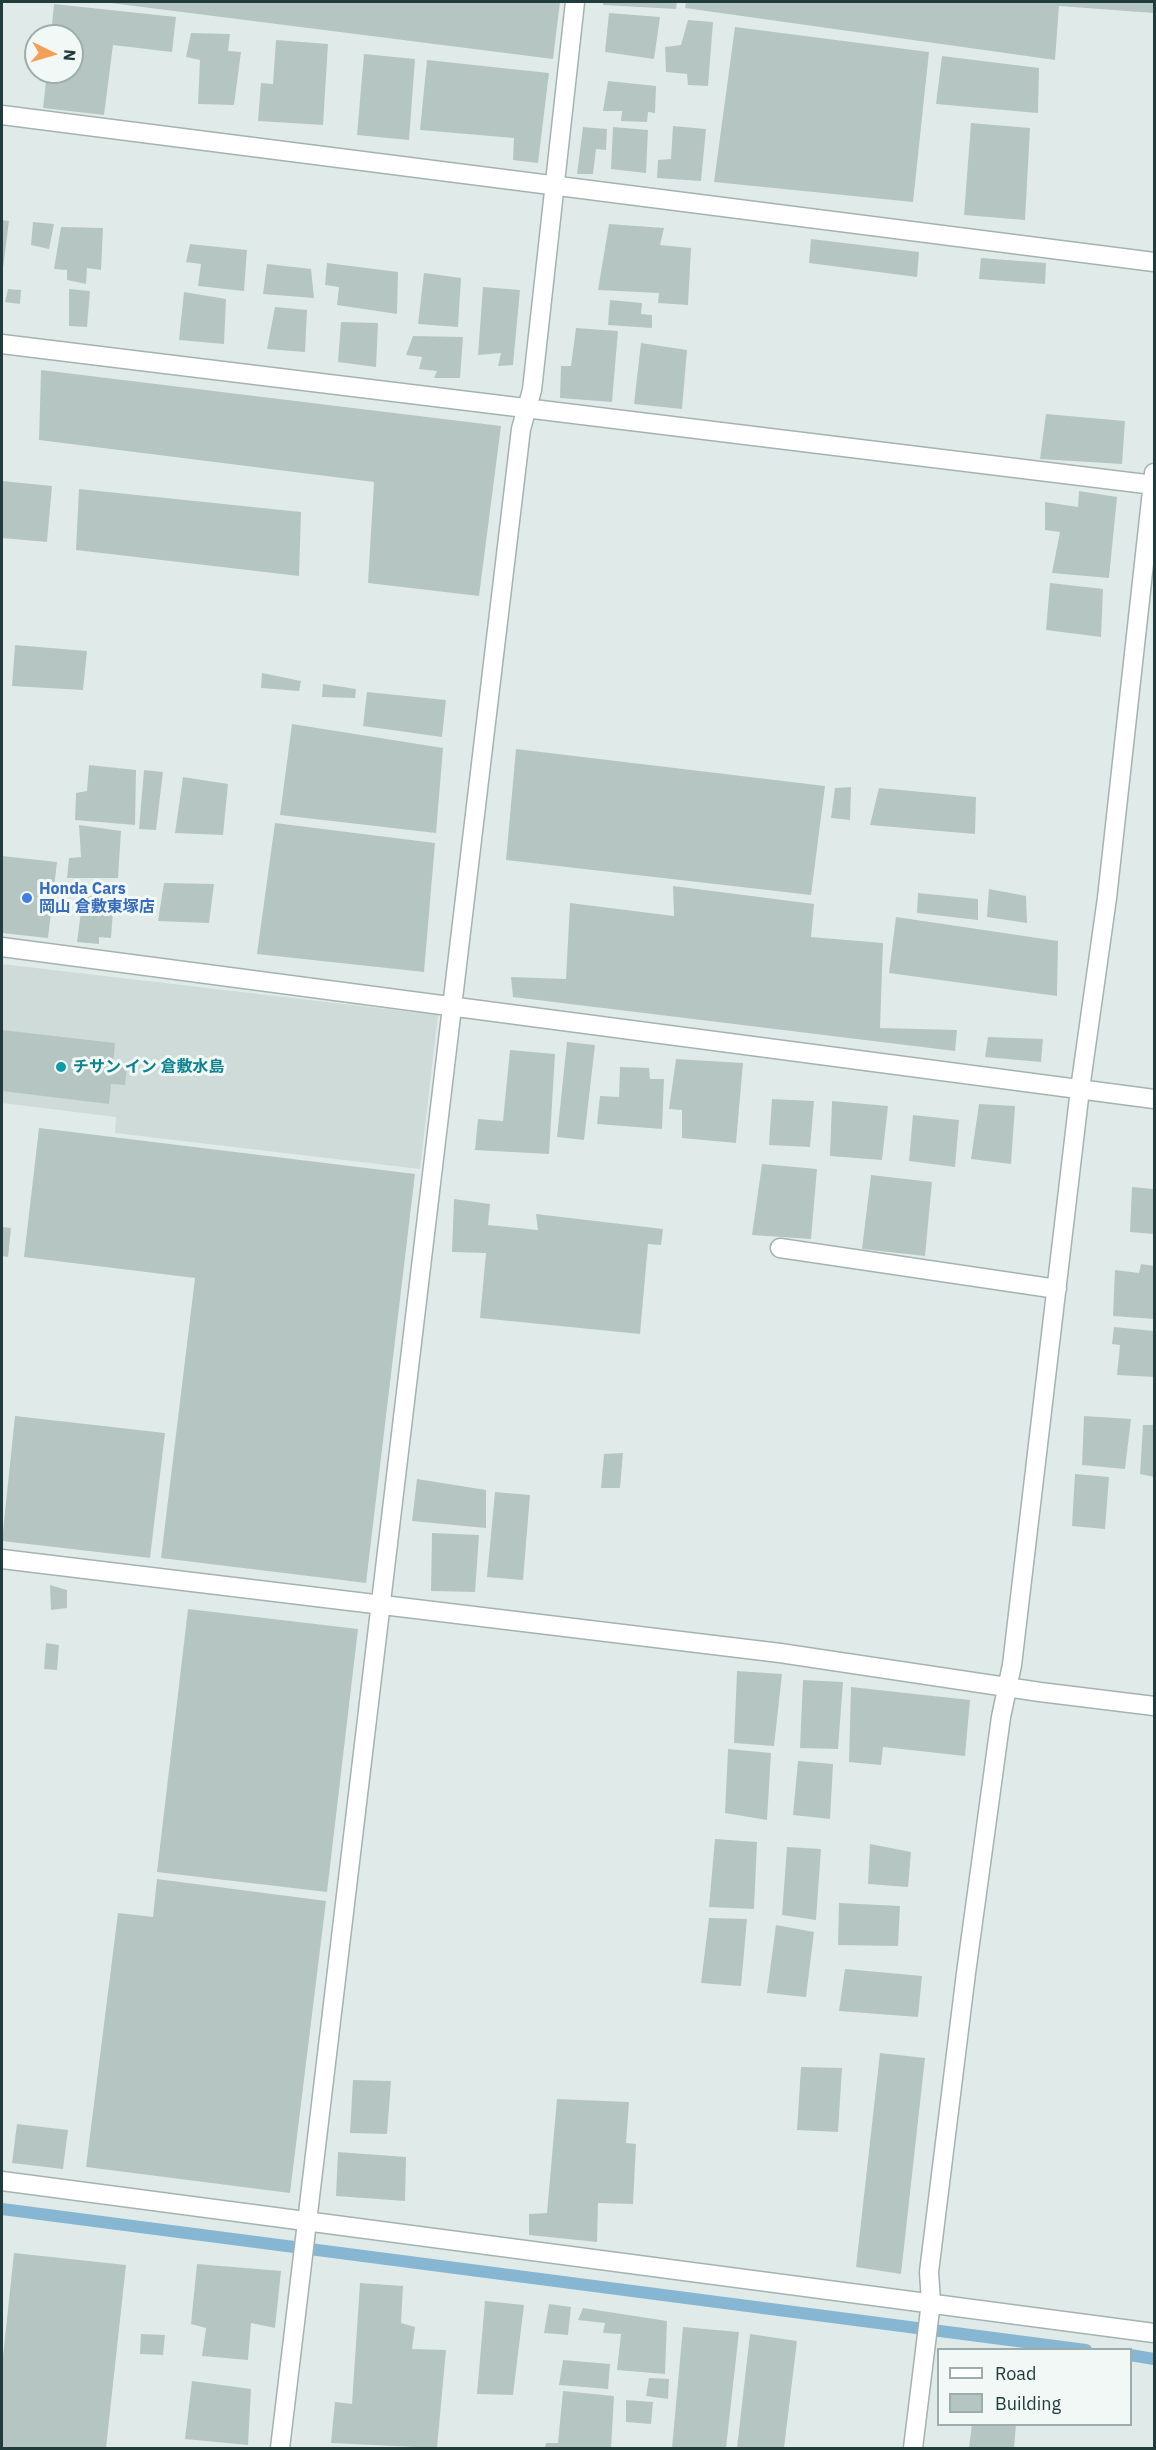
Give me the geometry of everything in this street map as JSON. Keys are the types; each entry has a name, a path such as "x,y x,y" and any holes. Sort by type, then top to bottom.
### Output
{"street":[{"path":"280,2448 519,441 528,408 575,2"},
{"path":"2,115 1155,262"},
{"path":"2,344 1154,481 1107,898 1080,1089 1008,1687 1001,1717 966,1973 929,2272 930,2310 914,2448"},
{"path":"2,948 1155,1099"},
{"path":"780,1248 1057,1289"},
{"path":"2,1559 780,1653 1155,1706"},
{"path":"2,2181 305,2228 930,2310 1155,2333"}],"shaded area":[{"path":"2,964 438,1015 420,1169 115,1133 116,1117 2,1103"}],"building":[{"path":"103,2 560,2 553,59"},
{"path":"603,2 677,2 676,9 603,5"},
{"path":"686,2 1154,2 1154,13 1059,6 1055,60 685,8"},
{"path":"54,4 176,17 172,52 113,45 104,115 43,108 46,84 84,84 84,24 52,24"},
{"path":"609,13 660,17 654,59 605,52"},
{"path":"688,20 713,22 708,86 688,85 687,74 666,72 665,47 681,45"},
{"path":"735,27 929,52 913,202 714,182"},
{"path":"191,33 230,34 228,51 241,52 234,105 198,104 200,60 186,57"},
{"path":"276,40 328,44 323,125 258,121 261,83 273,84"},
{"path":"364,54 415,59 409,140 357,135"},
{"path":"942,56 1039,68 1038,113 936,104"},
{"path":"427,60 549,73 538,163 513,160 514,138 420,130"},
{"path":"608,81 656,86 655,113 648,112 647,122 621,121 622,111 603,111"},
{"path":"971,123 1030,128 1025,220 964,215"},
{"path":"673,126 706,129 701,181 657,178 658,160 671,159"},
{"path":"583,127 607,129 606,150 596,149 593,174 577,174"},
{"path":"613,127 648,130 646,173 611,169"},
{"path":"2,220 9,221 3,268 2,268"},
{"path":"33,222 54,224 49,249 31,245"},
{"path":"609,224 664,228 660,245 691,248 688,305 658,303 659,293 598,290"},
{"path":"61,227 103,228 101,270 87,268 86,284 67,280 67,270 54,269"},
{"path":"811,239 919,252 917,277 809,263"},
{"path":"190,244 247,250 244,291 198,286 201,264 186,262"},
{"path":"981,258 1046,263 1045,284 979,279"},
{"path":"327,263 398,272 397,314 337,305 339,287 325,285"},
{"path":"267,264 311,269 314,298 263,294"},
{"path":"424,273 461,278 458,327 418,324"},
{"path":"483,287 520,290 513,365 498,366 501,353 478,355"},
{"path":"8,289 21,290 20,304 5,302"},
{"path":"69,289 90,291 87,327 69,326"},
{"path":"184,292 226,299 224,344 179,340"},
{"path":"610,300 642,303 641,314 652,315 652,328 608,325"},
{"path":"275,307 307,310 305,352 267,349"},
{"path":"341,322 378,323 376,367 338,362"},
{"path":"576,328 618,331 612,402 560,398 561,366 571,366"},
{"path":"413,336 463,337 460,378 434,378 437,371 419,369 422,357 406,355"},
{"path":"641,343 687,350 682,409 634,404"},
{"path":"41,370 501,426 479,596 368,583 374,482 39,440"},
{"path":"1046,414 1125,421 1122,464 1040,459"},
{"path":"2,481 52,486 47,542 2,538"},
{"path":"79,489 301,512 299,576 76,550"},
{"path":"1079,491 1117,497 1109,578 1052,573 1060,532 1045,530 1045,502 1078,507"},
{"path":"1050,583 1103,589 1101,637 1046,630"},
{"path":"15,645 87,651 83,690 12,686"},
{"path":"262,673 301,681 299,691 261,688"},
{"path":"323,684 356,689 355,698 322,697"},
{"path":"367,692 446,700 442,737 363,726"},
{"path":"292,724 443,748 436,833 280,815"},
{"path":"516,749 825,786 811,895 506,860"},
{"path":"89,765 136,770 135,825 75,820 76,793 87,791"},
{"path":"144,770 163,772 156,830 139,829"},
{"path":"183,777 228,784 223,835 175,833"},
{"path":"851,787 850,820 831,818 835,788"},
{"path":"879,788 976,797 975,834 870,825"},
{"path":"275,823 435,843 424,972 257,954"},
{"path":"79,825 121,831 118,878 67,878 69,858 81,857"},
{"name":"Honda Cars 岡山 倉敷東塚店","path":"2,856 57,862 48,938 2,933"},
{"path":"164,883 214,884 209,923 158,921"},
{"path":"673,886 814,904 811,937 883,943 880,1028 957,1030 955,1051 513,997 511,977 566,979 570,903 674,916"},
{"path":"989,889 1026,896 1027,923 987,917"},
{"path":"918,893 978,899 978,920 917,913"},
{"path":"83,896 114,896 111,938 99,937 99,944 77,942"},
{"path":"896,917 1058,941 1057,996 889,973"},
{"name":"チサン イン 倉敷水島","path":"2,1030 115,1043 113,1066 127,1068 125,1085 111,1084 109,1104 2,1091"},
{"path":"988,1037 1043,1039 1041,1062 985,1057"},
{"path":"567,1042 595,1045 584,1140 557,1137"},
{"path":"510,1050 555,1054 549,1154 475,1150 478,1119 503,1121"},
{"path":"676,1059 743,1063 736,1143 682,1138 682,1110 669,1109"},
{"path":"620,1067 649,1068 650,1079 664,1079 662,1129 597,1124 600,1096 619,1097"},
{"path":"772,1099 814,1101 810,1147 769,1145"},
{"path":"832,1101 888,1106 882,1160 830,1156"},
{"path":"979,1104 1015,1106 1011,1164 971,1159"},
{"path":"913,1115 959,1120 955,1167 909,1161"},
{"path":"39,1128 415,1174 366,1583 161,1558 195,1278 24,1257"},
{"path":"762,1164 817,1169 811,1239 752,1235"},
{"path":"871,1175 932,1182 925,1256 862,1249"},
{"path":"1132,1187 1154,1189 1154,1234 1130,1232"},
{"path":"454,1199 490,1204 488,1225 538,1230 536,1214 663,1229 661,1245 648,1244 640,1334 480,1318 486,1253 452,1252"},
{"path":"2,1227 11,1228 8,1257 2,1256"},
{"path":"1141,1264 1154,1266 1154,1319 1113,1316 1115,1270 1139,1273"},
{"path":"1114,1327 1154,1331 1154,1377 1117,1375 1120,1345 1112,1344"},
{"path":"15,1416 165,1433 150,1558 2,1541"},
{"path":"1084,1416 1131,1419 1125,1469 1082,1465"},
{"path":"1143,1425 1154,1425 1154,1477 1140,1474"},
{"path":"623,1453 620,1488 601,1488 604,1454"},
{"path":"1075,1474 1109,1477 1105,1529 1072,1526"},
{"path":"417,1479 486,1490 486,1528 412,1521"},
{"path":"495,1492 530,1495 523,1580 487,1577"},
{"path":"432,1533 479,1535 475,1592 431,1591"},
{"path":"50,1585 67,1590 67,1608 51,1610"},
{"path":"188,1609 358,1629 327,1892 157,1872"},
{"path":"46,1643 59,1645 57,1670 44,1669"},
{"path":"737,1671 782,1674 774,1746 734,1743"},
{"path":"803,1680 843,1682 838,1749 800,1748"},
{"path":"851,1687 970,1700 965,1756 883,1747 881,1765 849,1762"},
{"path":"728,1749 771,1753 767,1820 725,1813"},
{"path":"798,1761 833,1764 830,1819 793,1815"},
{"path":"715,1839 757,1842 754,1909 709,1907"},
{"path":"870,1844 911,1852 908,1887 868,1884"},
{"path":"787,1847 821,1849 816,1920 782,1915"},
{"path":"157,1879 326,1901 290,2193 86,2167 118,1913 153,1917"},
{"path":"839,1903 900,1906 898,1946 838,1945"},
{"path":"709,1918 747,1919 741,1986 701,1983"},
{"path":"776,1925 814,1932 806,1997 767,1993"},
{"path":"845,1969 922,1976 918,2017 839,2011"},
{"path":"880,2053 925,2058 901,2274 856,2267"},
{"path":"801,2067 842,2068 838,2132 797,2130"},
{"path":"353,2080 391,2081 387,2134 350,2133"},
{"path":"557,2099 629,2102 626,2143 636,2144 633,2204 598,2203 597,2242 529,2235 529,2214 547,2213"},
{"path":"17,2124 68,2130 63,2169 12,2163"},
{"path":"338,2152 406,2157 405,2201 336,2196"},
{"path":"14,2253 126,2265 106,2448 2,2448 2,2366"},
{"path":"197,2264 281,2271 275,2328 251,2323 248,2360 202,2356 206,2328 191,2324"},
{"path":"360,2283 403,2286 401,2323 415,2327 412,2349 446,2350 437,2448 331,2443 335,2402 352,2404"},
{"path":"485,2301 524,2305 513,2395 477,2394"},
{"path":"549,2304 571,2307 568,2335 544,2333"},
{"path":"583,2308 667,2321 665,2374 617,2370 621,2334 603,2333 605,2323 578,2320"},
{"path":"683,2327 739,2332 726,2448 672,2448"},
{"path":"141,2334 165,2335 163,2355 140,2354"},
{"path":"750,2334 797,2341 784,2448 737,2448"},
{"path":"563,2360 610,2364 608,2389 559,2385"},
{"path":"649,2378 669,2379 668,2399 646,2396"},
{"path":"192,2381 251,2389 248,2445 185,2439"},
{"path":"563,2391 614,2396 611,2448 545,2448 546,2443 558,2443"},
{"path":"626,2400 653,2402 651,2424 626,2422"},
{"path":"972,2426 1016,2426 1014,2448 969,2448"}],"waterway":[{"path":"2,2209 1071,2348"},
{"path":"1132,2355 1154,2359"}],"place":[{"name":"Honda Cars 岡山 倉敷東塚店","path":"27,898"},
{"name":"チサン イン 倉敷水島","path":"61,1067"}]}
